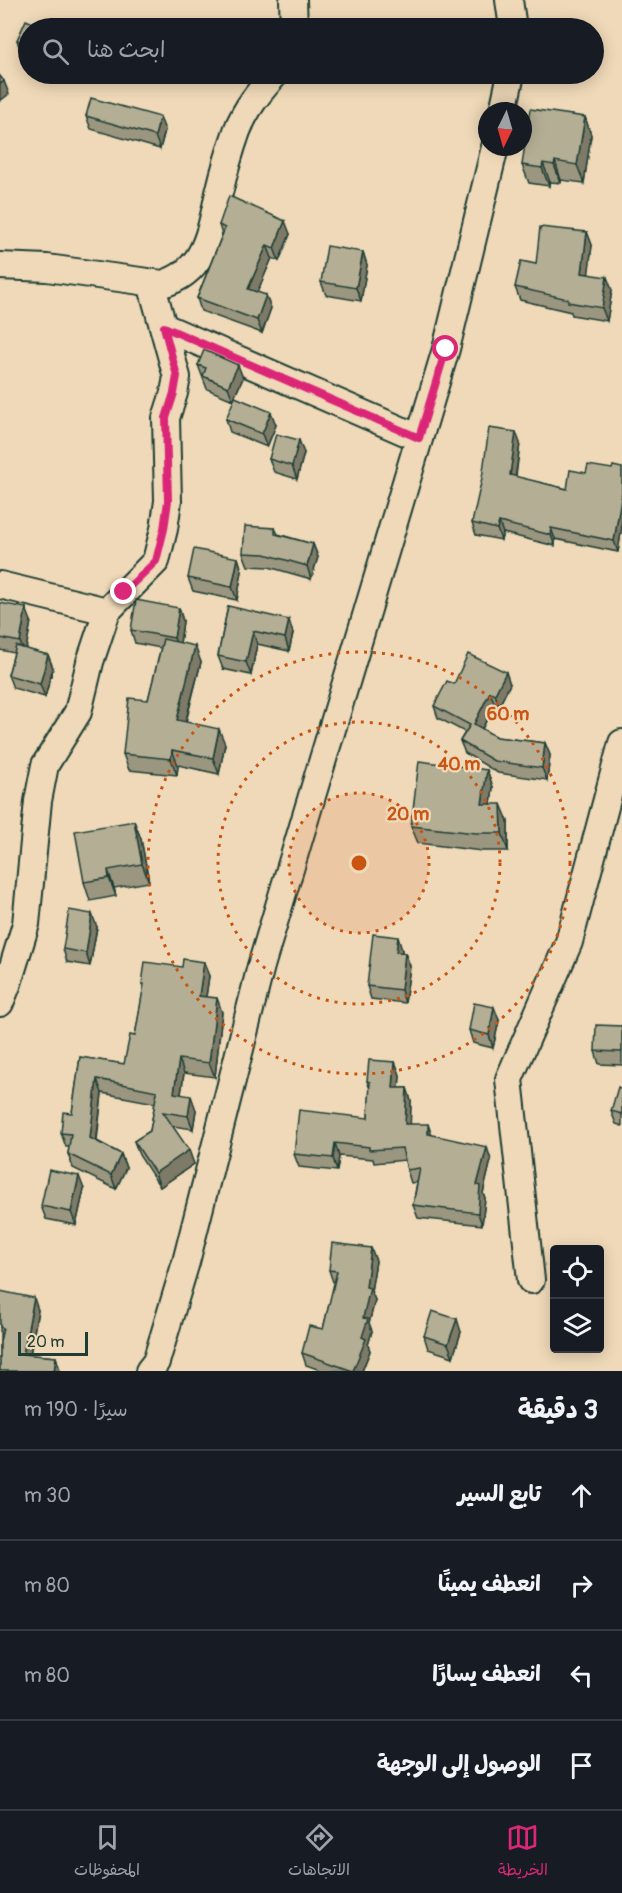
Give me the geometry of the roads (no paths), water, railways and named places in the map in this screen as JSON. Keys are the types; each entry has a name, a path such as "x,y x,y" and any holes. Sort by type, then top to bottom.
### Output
{"street":[{"path":"293,0 294,18"},
{"path":"509,0 512,18"},
{"path":"0,266 47,268 162,284 177,280 202,253 211,232 219,192 237,131 255,96 266,84"},
{"path":"505,102 509,84"},
{"path":"149,1371 156,1362 186,1262 261,966 446,349 493,156"},
{"path":"0,1002 26,924 38,801 45,765 78,712 90,662 107,611 156,561 164,529 168,501 166,418 177,376 151,283"},
{"path":"164,327 419,438"},
{"path":"0,585 107,611"},
{"path":"531,1280 509,1079 541,1011 569,942 622,743"}]}
